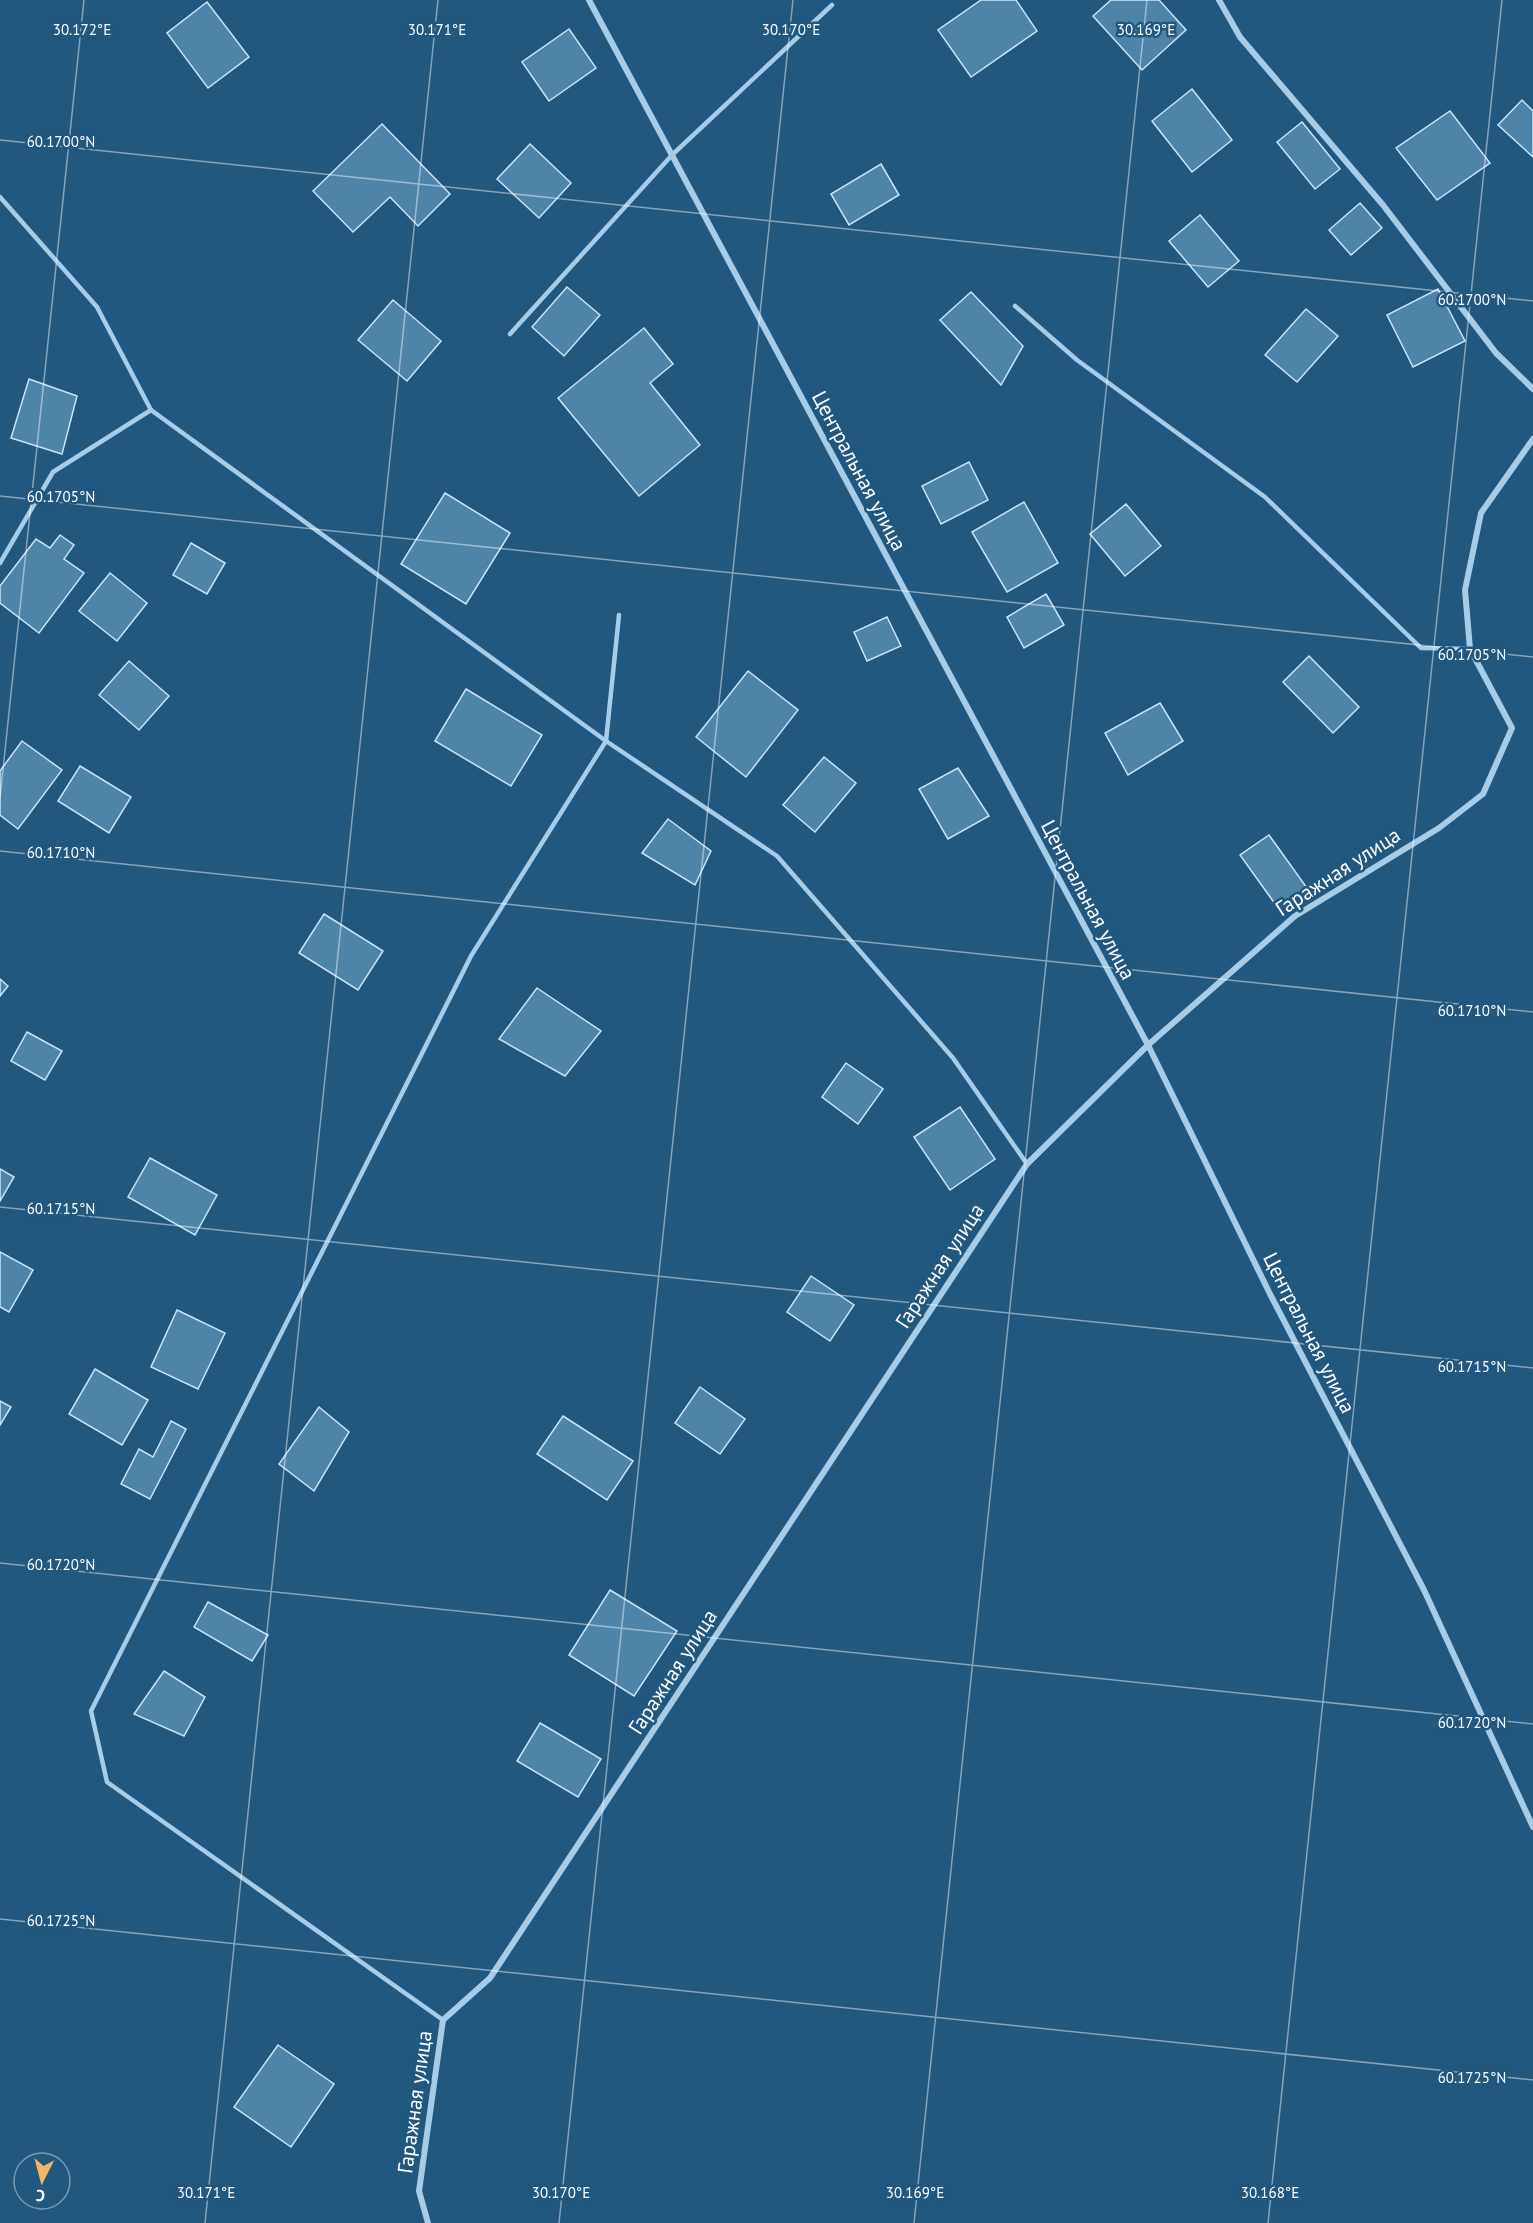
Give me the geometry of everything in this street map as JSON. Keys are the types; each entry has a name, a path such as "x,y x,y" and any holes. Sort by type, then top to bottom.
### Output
{"street":[{"name":"Центральная улица","path":"589,0 1148,1045 1271,1296 1424,1590 1533,1827"},
{"path":"1219,0 1240,37 1383,206 1496,352 1533,389"},
{"name":"Гаражная улица","path":"428,2223 419,2191 443,2020 490,1978 1027,1164 1148,1045 1295,916 1439,828 1483,794 1512,728 1470,649 1465,590 1481,513 1533,440"}],"lane":[{"path":"510,334 672,155 832,5"},
{"path":"0,196 97,307 151,410 606,741 777,856 953,1058 1027,1164"},
{"path":"1015,306 1077,360 1265,497 1421,648 1470,649"},
{"path":"0,563 53,472 151,410"},
{"path":"443,2020 107,1782 91,1710 471,956 606,741 619,615"}],"building":[{"path":"981,0 1016,0 1037,31 971,77 938,30"},
{"path":"1111,0 1159,0 1186,30 1142,70 1093,16"},
{"path":"207,2 249,57 208,88 167,33"},
{"path":"569,29 596,68 549,101 522,62"},
{"path":"1192,89 1232,140 1192,172 1152,121"},
{"path":"1522,100 1533,111 1533,157 1498,125"},
{"path":"1450,111 1490,163 1437,200 1396,148"},
{"path":"1302,122 1340,169 1315,189 1277,142"},
{"path":"382,124 450,194 418,226 390,197 353,232 313,191"},
{"path":"530,144 571,183 539,218 497,179"},
{"path":"881,164 899,195 849,225 831,194"},
{"path":"1360,203 1382,228 1351,255 1329,230"},
{"path":"1200,215 1239,261 1208,287 1169,241"},
{"path":"567,287 600,315 564,356 532,327"},
{"path":"1438,289 1465,341 1413,367 1387,315"},
{"path":"971,292 1023,346 1001,385 940,320"},
{"path":"393,300 441,341 407,381 358,340"},
{"path":"1306,309 1338,336 1297,382 1265,355"},
{"path":"644,328 673,364 650,383 700,445 639,496 558,398"},
{"path":"29,379 77,396 62,454 11,438"},
{"path":"969,462 988,500 941,524 922,486"},
{"path":"445,493 510,533 466,604 401,564"},
{"path":"1024,502 1058,563 1007,592 972,532"},
{"path":"1126,504 1161,546 1125,576 1090,534"},
{"path":"60,535 74,545 64,559 84,573 39,633 0,603 0,586 36,539 50,548"},
{"path":"191,543 225,563 207,594 173,575"},
{"path":"110,573 147,603 117,641 79,611"},
{"path":"1046,594 1064,625 1024,648 1007,617"},
{"path":"887,617 901,646 867,661 854,632"},
{"path":"1309,656 1359,707 1333,733 1283,682"},
{"path":"129,661 169,696 139,730 99,695"},
{"path":"748,671 798,710 746,777 696,737"},
{"path":"466,689 542,735 511,786 435,741"},
{"path":"1160,703 1183,741 1128,775 1105,733"},
{"path":"22,741 62,770 18,829 0,815 0,771"},
{"path":"824,757 856,783 815,832 783,805"},
{"path":"80,766 131,797 109,833 58,801"},
{"path":"958,768 989,816 948,839 919,789"},
{"path":"668,819 711,851 695,885 642,853"},
{"path":"1269,835 1307,888 1278,908 1240,855"},
{"path":"324,914 383,951 358,990 299,953"},
{"path":"0,979 8,986 0,996"},
{"path":"537,988 601,1031 565,1076 499,1039"},
{"path":"27,1032 62,1051 45,1080 11,1061"},
{"path":"846,1063 883,1089 858,1124 822,1097"},
{"path":"960,1107 995,1159 950,1190 914,1137"},
{"path":"150,1158 217,1195 195,1235 128,1197"},
{"path":"0,1169 14,1177 0,1201"},
{"path":"0,1252 33,1270 9,1312 0,1307"},
{"path":"811,1276 854,1305 830,1341 787,1312"},
{"path":"177,1310 225,1333 198,1389 151,1367"},
{"path":"95,1369 148,1400 122,1445 69,1414"},
{"path":"700,1387 745,1419 720,1454 675,1423"},
{"path":"0,1401 11,1407 0,1425"},
{"path":"319,1407 349,1432 314,1491 279,1464"},
{"path":"563,1416 633,1461 607,1500 537,1454"},
{"path":"171,1421 186,1429 150,1499 121,1484 139,1449 153,1457"},
{"path":"610,1590 677,1631 634,1696 569,1655"},
{"path":"208,1602 268,1635 252,1661 194,1627"},
{"path":"164,1671 205,1697 184,1736 134,1714"},
{"path":"540,1723 601,1759 578,1797 517,1761"},
{"path":"278,2045 334,2084 291,2147 234,2107"}]}
